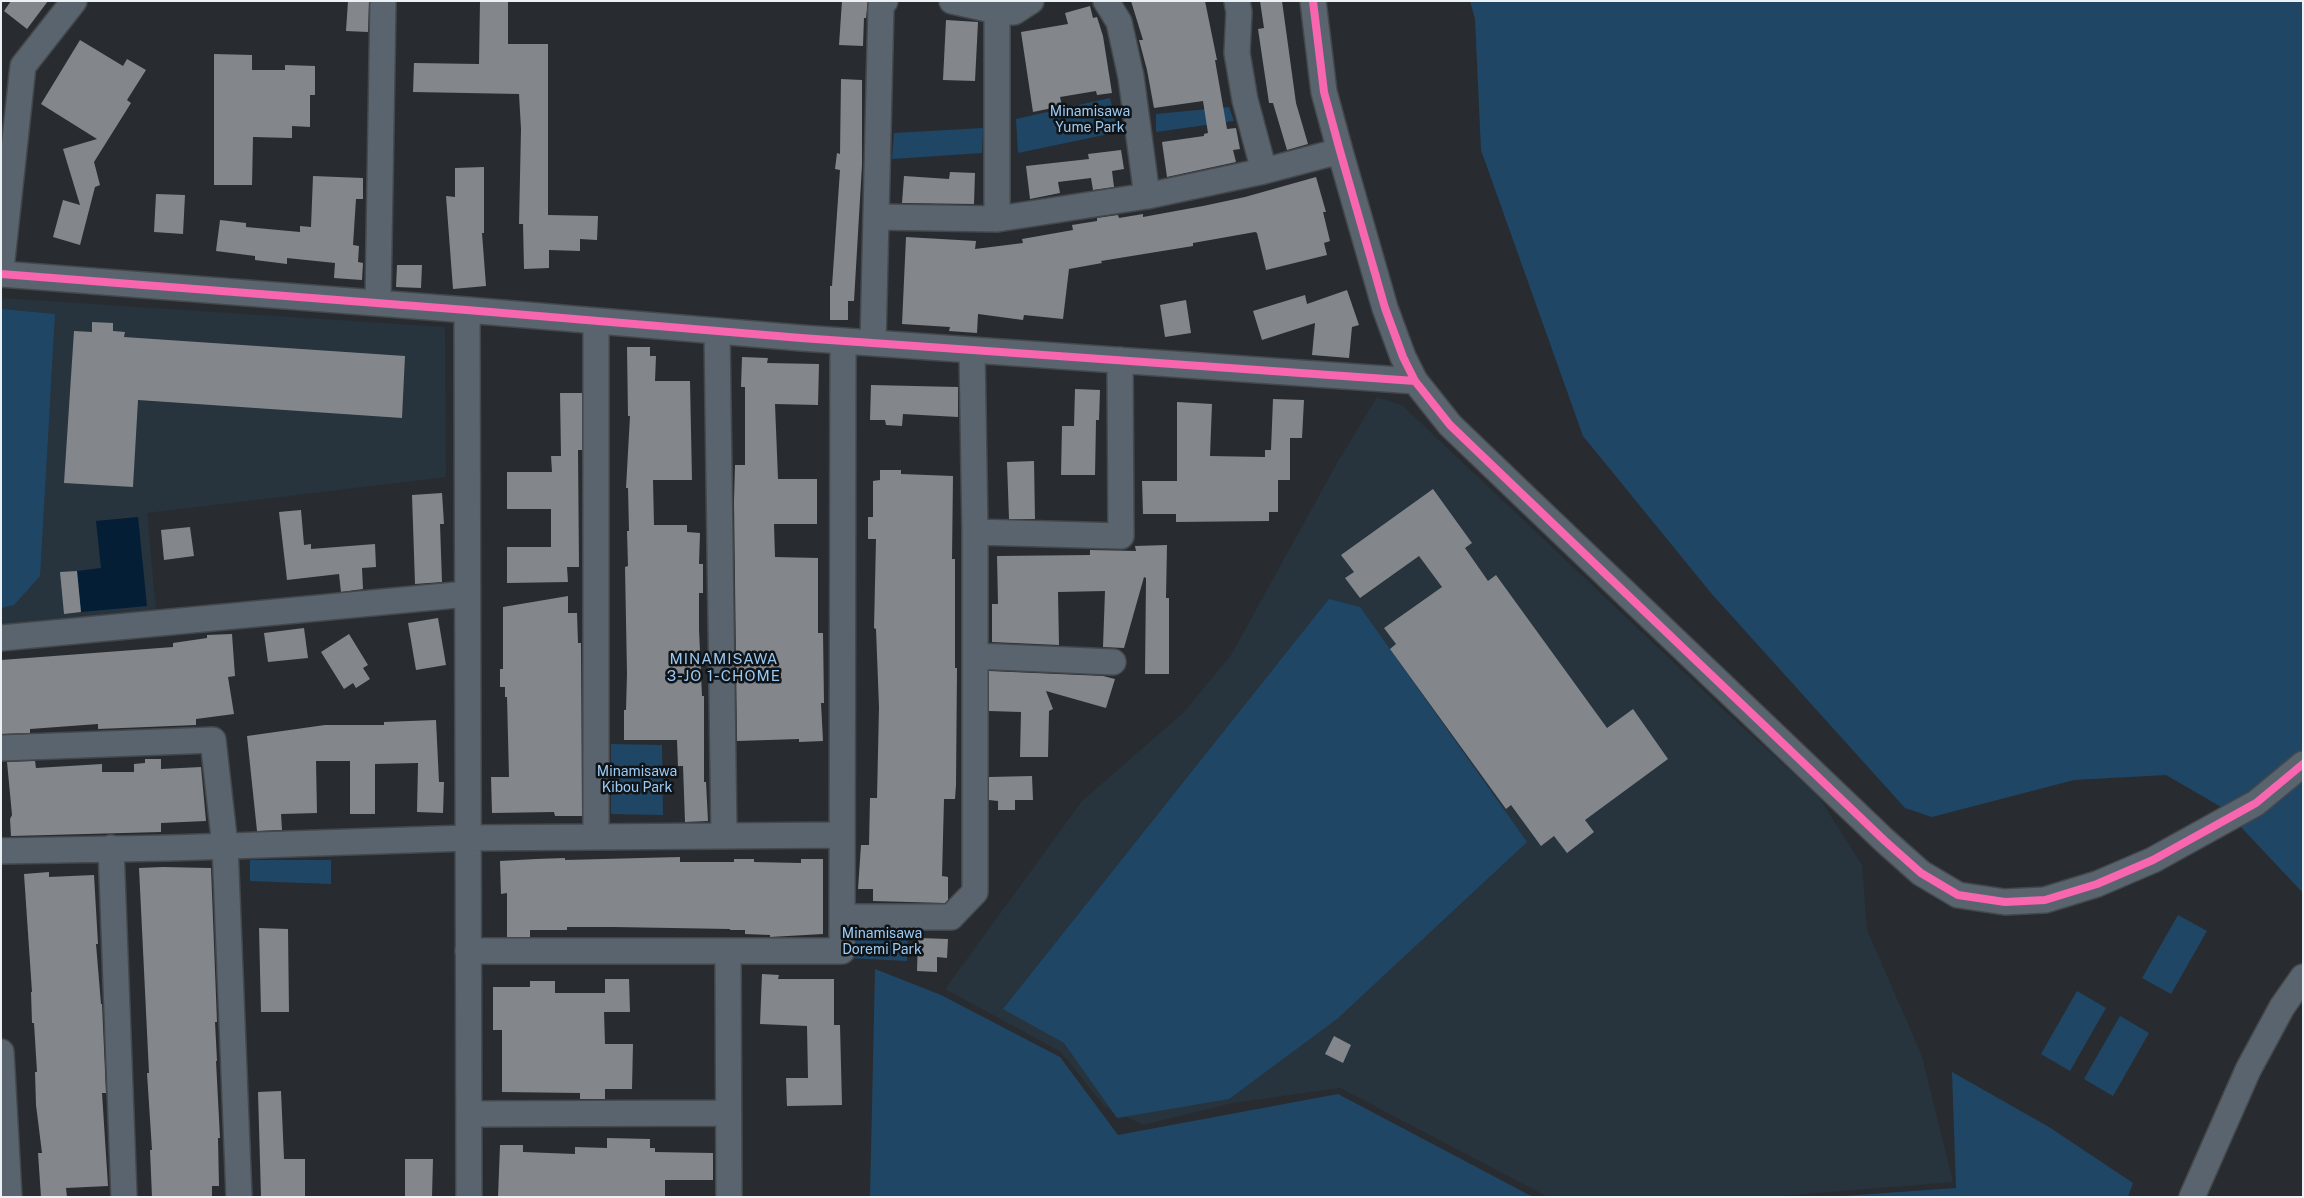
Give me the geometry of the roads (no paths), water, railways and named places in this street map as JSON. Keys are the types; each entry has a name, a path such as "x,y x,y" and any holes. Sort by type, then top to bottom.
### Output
{"street":[{"path":"1,269 23,66 74,1"},
{"path":"378,303 383,1"},
{"path":"873,343 881,5 885,1"},
{"path":"952,1 997,11 1014,12 1031,1"},
{"path":"1106,1 1119,22 1131,77 1147,196"},
{"path":"1237,1 1239,12 1237,53 1245,100 1264,171"},
{"path":"1313,1 1324,92 1385,308 1415,381 1464,438 1885,841 1921,873 1958,895 2005,902 2045,900 2097,884 2153,860 2256,803 2303,764"},
{"path":"997,11 997,219"},
{"path":"876,217 997,219 1147,196 1264,171 1340,151"},
{"path":"1,274 843,341 1415,381"},
{"path":"467,310 466,594 469,1197"},
{"path":"596,321 596,837"},
{"path":"717,331 724,836"},
{"path":"468,951 842,951 843,341"},
{"path":"842,917 951,917 975,892 975,532 972,350"},
{"path":"975,532 1121,536 1120,360"},
{"path":"1,638 466,594"},
{"path":"975,656 1113,662"},
{"path":"1,748 213,740 225,846 239,1197"},
{"path":"1,851 468,838 842,835"},
{"path":"111,848 124,1197"},
{"path":"728,951 728,1197"},
{"path":"2192,1197 2248,1070 2282,1007 2303,977"},
{"path":"1,1052 9,1197"},
{"path":"469,1114 728,1113"}],"district":[{"name":"MINAMISAWA 3-JO 1-CHOME","path":"724,668"}],"park label":[{"name":"Minamisawa Yume Park","path":"1090,120"},
{"name":"Minamisawa Kibou Park","path":"637,780"},
{"name":"Minamisawa Doremi Park","path":"882,942"}]}
